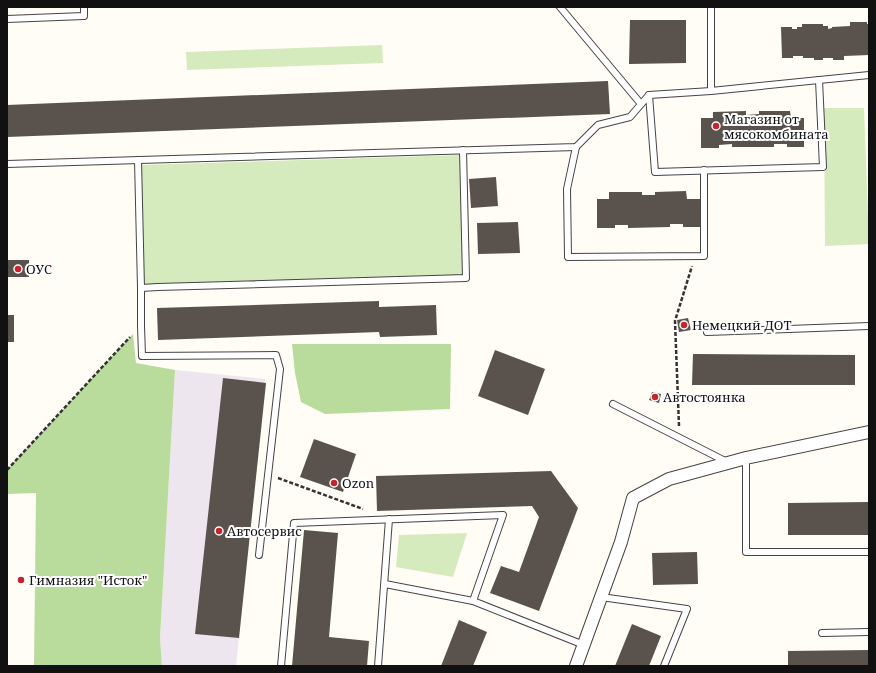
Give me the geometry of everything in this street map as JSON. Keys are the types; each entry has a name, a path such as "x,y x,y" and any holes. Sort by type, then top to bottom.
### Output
{"street":[{"path":"576,666 621,542 633,498 668,479 746,458 869,432"}],"lane":[{"path":"7,19 84,16 84,7"},
{"path":"560,7 641,104"},
{"path":"711,7 711,91"},
{"path":"704,170 704,256 568,257 567,188 576,147 598,125 630,117 648,96 869,75"},
{"path":"648,96 655,172 823,167 819,80"},
{"path":"7,164 576,147"},
{"path":"141,288 466,278 463,150"},
{"path":"138,160 142,356 276,355 280,369 259,555"},
{"path":"708,332 869,326"},
{"path":"613,404 728,463"},
{"path":"746,458 746,552 869,552"},
{"path":"281,666 294,523 503,515 473,601"},
{"path":"378,666 389,519"},
{"path":"385,584 473,601 584,645"},
{"path":"601,597 687,609 664,666"},
{"path":"822,633 869,632"}],"path":[{"path":"679,438 675,320 696,256"},
{"path":"7,470 141,326"},
{"path":"268,474 368,511"}],"shaded area":[{"path":"175,370 265,379 236,666 162,666 160,638"}],"green space":[{"path":"382,45 383,63 187,70 186,52"},
{"path":"824,108 864,108 869,244 825,246"},
{"path":"460,155 463,275 144,286 141,165"},
{"path":"133,334 136,363 175,370 160,638 162,666 34,666 36,493 7,494 7,470"},
{"path":"292,344 451,344 450,409 325,414 301,402 295,373"},
{"path":"467,533 453,577 396,567 399,535"}],"building":[{"path":"630,20 686,20 686,63 629,64"},
{"path":"850,22 867,22 867,24 869,24 869,55 844,56 844,60 823,58 823,60 814,60 814,58 803,58 803,56 782,58 781,27 792,27 792,29 797,29 797,27 802,27 802,24 823,24 823,26 828,26 828,29 832,27 850,26"},
{"path":"608,81 610,114 7,137 7,105"},
{"path":"746,111 746,115 759,114 759,111 790,111 791,118 804,118 804,147 787,147 787,144 774,144 774,147 732,147 732,144 719,145 719,148 701,148 701,118 713,118 713,112"},
{"path":"496,177 498,206 471,208 469,179"},
{"path":"686,191 687,199 700,199 700,227 683,227 683,224 670,224 670,227 628,228 628,225 615,225 615,228 597,228 597,199 609,199 609,192 642,192 642,195 655,195 655,192"},
{"path":"518,222 520,253 478,254 477,223"},
{"name":"ОУС","path":"7,260 29,260 29,277 7,277"},
{"path":"379,301 379,307 436,305 437,335 380,337 379,332 158,340 157,308"},
{"path":"7,315 14,315 14,342 7,342"},
{"name":"Немецкий ДОТ","path":"688,318 691,330 679,332 677,320"},
{"path":"495,350 545,369 528,415 478,396"},
{"path":"693,354 855,355 855,385 692,385"},
{"path":"223,378 266,383 239,638 195,634"},
{"name":"Автостоянка","path":"652,392 661,394 659,403 649,400"},
{"path":"314,439 356,454 343,492 300,477"},
{"path":"551,471 578,508 539,611 490,593 501,566 519,572 539,517 532,506 377,511 376,476"},
{"path":"869,502 869,535 788,535 788,503"},
{"path":"304,530 338,533 329,637 369,641 367,666 292,666"},
{"path":"697,552 698,584 653,585 652,553"},
{"path":"459,620 487,632 473,666 441,666"},
{"path":"632,624 661,636 649,666 615,666"},
{"path":"869,650 869,666 788,666 788,651"}],"place":[{"name":"Магазин от мясокомбината","path":"716,126"},
{"name":"ОУС","path":"18,269"},
{"name":"Немецкий ДОТ","path":"684,325"},
{"name":"Автостоянка","path":"655,397"},
{"name":"Ozon","path":"334,483"},
{"name":"Автосервис","path":"219,531"},
{"name":"Гимназия \"Исток\"","path":"21,580"}]}
